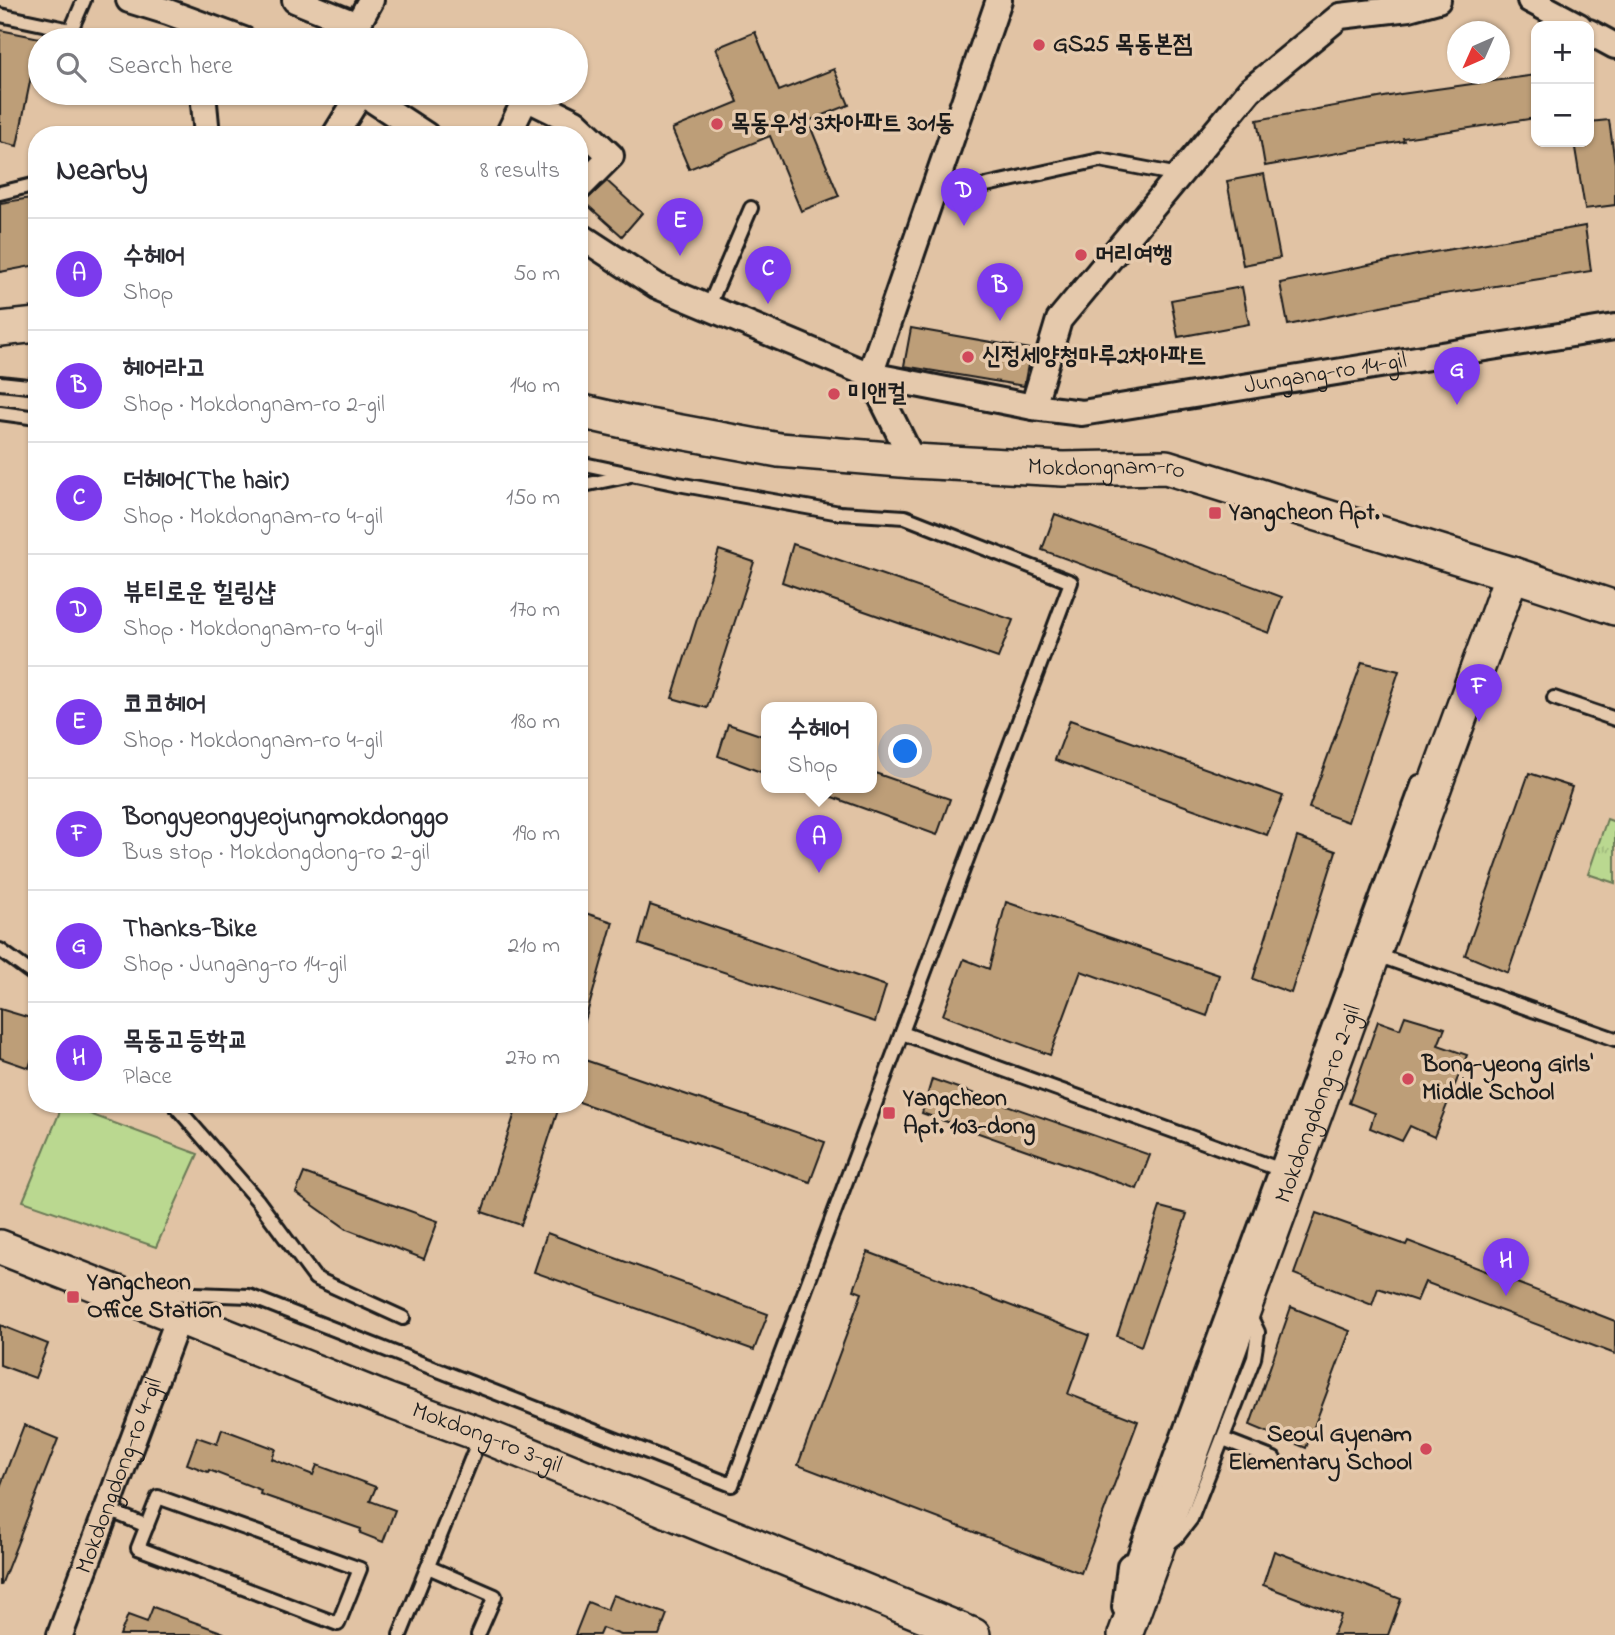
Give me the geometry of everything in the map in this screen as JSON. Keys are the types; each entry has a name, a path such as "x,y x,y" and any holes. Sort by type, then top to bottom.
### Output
{"street":[{"path":"129,0 173,6 193,28"},
{"path":"295,0 344,28"},
{"path":"356,28 371,0"},
{"path":"913,461 870,375 999,0"},
{"path":"1033,407 1059,320 1250,90 1340,16 1409,8 1438,0"},
{"path":"1530,0 1570,21"},
{"path":"1594,35 1615,46"},
{"path":"204,105 206,126"},
{"path":"341,126 354,105"},
{"path":"380,105 412,126"},
{"path":"512,126 523,105"},
{"path":"540,105 579,126"},
{"path":"588,134 611,156 588,179"},
{"name":"Jungang-ro 14-gil","path":"588,241 657,286 870,375 1033,407 1082,413 1615,327"},
{"path":"0,329 28,326"},
{"name":"Mokdongnam-ro","path":"588,413 779,450 1063,469 1166,467 1615,608"},
{"name":"Mokdongdong-ro 2-gil","path":"1123,1635 1143,1560 1246,1306 1512,574"},
{"path":"1460,670 1499,609"},
{"name":"Mokdong-ro 3-gil","path":"0,1247 386,1400 482,1435 972,1635"},
{"name":"Mokdongdong-ro 4-gil","path":"60,1635 179,1317"}],"lane":[{"path":"72,28 84,0"},
{"path":"0,15 62,28"},
{"path":"931,197 1100,160 1179,176"},
{"path":"0,193 28,186"},
{"path":"708,307 751,208"},
{"path":"0,383 28,385"},
{"path":"0,413 28,417"},
{"path":"83,1279 169,1293 250,1296 732,1485 1071,582 905,516 840,513 588,465"},
{"path":"588,484 635,474"},
{"path":"1554,698 1615,719"},
{"path":"1143,1560 1276,1168 1421,775"},
{"path":"0,950 28,970"},
{"path":"1374,954 1615,1039"},
{"path":"902,1033 1276,1168"},
{"path":"182,1113 258,1202 315,1278 403,1318"},
{"path":"179,1317 212,1298 250,1296"},
{"path":"1143,1560 1177,1537 1191,1519 1254,1358 1258,1332 1246,1306"},
{"path":"400,1635 482,1435"},
{"path":"1223,1439 1275,1459"},
{"path":"158,1497 360,1569 338,1624 138,1548 147,1526 158,1497"},
{"path":"106,1509 147,1526"},
{"path":"428,1567 495,1596 478,1635"}],"green space":[{"path":"1607,819 1615,822 1615,883 1588,874"},
{"path":"59,1113 87,1113 198,1154 156,1247 23,1201"}],"building":[{"path":"0,30 28,36 28,92 17,146 0,142"},
{"name":"목동우성 3차아파트 301동","path":"755,32 779,91 834,69 849,105 808,121 839,196 801,211 770,136 689,169 672,129 738,102 716,48"},
{"path":"1531,76 1531,119 1403,138 1404,141 1265,166 1257,120 1401,94 1472,84 1510,84 1510,79"},
{"path":"1609,120 1615,163 1615,205 1585,209 1575,147 1594,147 1594,122"},
{"path":"1264,174 1280,258 1243,265 1227,181"},
{"path":"607,181 642,213 622,236 588,206 588,198"},
{"path":"28,198 28,267 0,272 0,203"},
{"path":"1585,226 1591,271 1425,297 1288,325 1280,283 1417,255"},
{"path":"1242,287 1249,324 1178,337 1171,300"},
{"name":"신정세양청마루2차아파트","path":"911,328 1031,349 1024,386 904,366"},
{"path":"1055,514 1282,597 1269,633 1042,550"},
{"path":"793,544 1013,620 998,658 782,582"},
{"path":"719,550 754,562 707,708 672,698"},
{"path":"1362,662 1399,671 1348,822 1309,808"},
{"path":"1070,720 1283,796 1267,835 1055,760"},
{"path":"728,724 761,735 761,772 718,756"},
{"path":"1529,773 1572,787 1508,973 1465,955"},
{"path":"877,774 950,799 937,835 821,793 877,793"},
{"path":"1297,837 1336,851 1291,993 1253,979"},
{"path":"1006,902 1219,975 1207,1016 1081,971 1050,1055 943,1015 964,959 989,969"},
{"path":"650,905 886,986 875,1022 639,944"},
{"path":"588,914 613,922 588,1010"},
{"path":"0,1009 28,1017 28,1068 0,1058"},
{"name":"Bong-yeong Girls' Middle School","path":"1405,1016 1445,1028 1438,1045 1467,1055 1434,1137 1410,1126 1402,1141 1370,1128 1375,1113 1349,1103 1378,1021 1400,1029"},
{"path":"588,1061 825,1142 810,1182 588,1105"},
{"path":"932,1079 1150,1155 1137,1189 922,1113"},
{"path":"515,1113 557,1113 521,1225 482,1212"},
{"path":"304,1173 438,1221 424,1259 347,1229 296,1193"},
{"path":"1160,1207 1187,1214 1141,1346 1117,1336"},
{"path":"1316,1213 1406,1245 1408,1241 1615,1321 1615,1354 1425,1282 1417,1301 1378,1288 1372,1305 1294,1274"},
{"path":"547,1233 768,1314 754,1350 534,1272"},
{"path":"868,1252 1089,1335 1068,1394 1138,1421 1081,1573 798,1465 862,1293 854,1290"},
{"path":"1291,1307 1350,1331 1306,1448 1250,1425"},
{"path":"0,1325 48,1344 35,1378 0,1365"},
{"path":"24,1425 58,1439 0,1585 0,1487"},
{"path":"222,1429 276,1449 272,1459 313,1475 317,1465 376,1487 370,1501 395,1510 383,1542 360,1533 361,1529 260,1494 261,1490 187,1464 197,1437 217,1444"},
{"path":"1274,1551 1401,1599 1388,1635 1333,1635 1341,1615 1263,1585"},
{"path":"613,1595 667,1614 659,1635 621,1635 602,1628 599,1635 575,1635 588,1602 607,1610"},
{"path":"153,1607 224,1635 120,1635 128,1615 147,1622"}],"place":[{"name":"GS25 목동본점","path":"1039,45"},
{"name":"목동우성 3차아파트 301동","path":"717,124"},
{"name":"뷰티로운 힐링샵","path":"964,226"},
{"name":"머리여행","path":"1081,255"},
{"name":"코코헤어","path":"680,256"},
{"name":"더헤어(The hair)","path":"768,304"},
{"name":"헤어라고","path":"1000,321"},
{"name":"신정세양청마루2차아파트","path":"968,357"},
{"name":"미앤컬","path":"834,394"},
{"name":"Thanks-Bike","path":"1457,405"},
{"name":"Yangcheon Apt.","path":"1215,513"},
{"name":"Bongyeongyeojungmokdonggo","path":"1479,722"},
{"name":"수헤어","path":"819,873"},
{"name":"Bong-yeong Girls' Middle School","path":"1408,1079"},
{"name":"Yangcheon Apt. 103-dong","path":"889,1113"},
{"name":"목동고등학교","path":"1506,1296"},
{"name":"Yangcheon Office Station","path":"73,1297"},
{"name":"Seoul Gyenam Elementary School","path":"1426,1449"}]}
